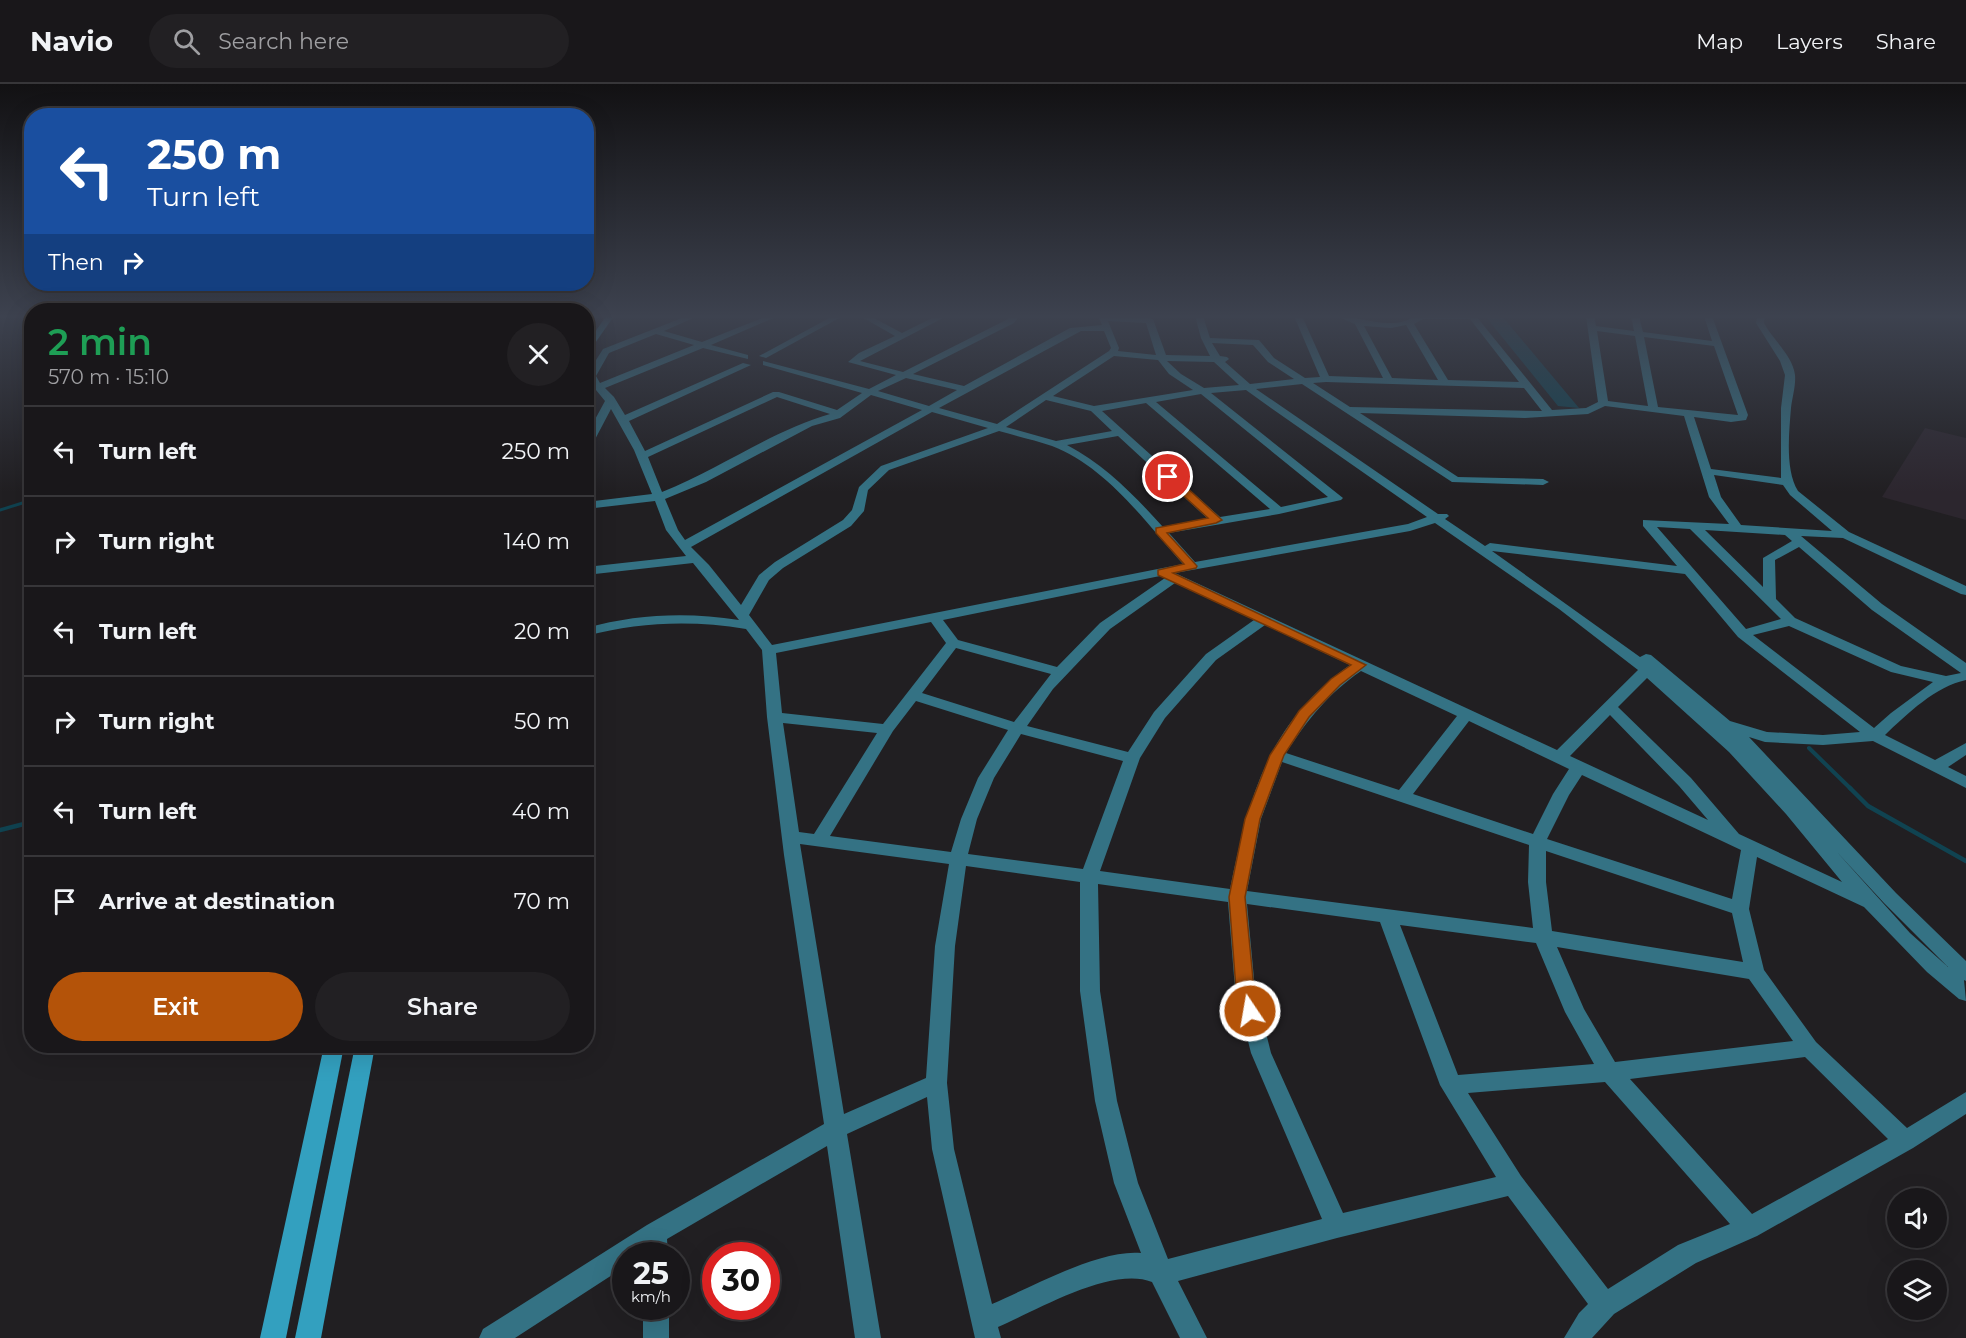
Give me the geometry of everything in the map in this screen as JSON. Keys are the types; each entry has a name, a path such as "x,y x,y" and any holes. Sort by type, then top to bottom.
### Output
{"main road":[{"path":"273,1338 333,1053"},
{"path":"308,1338 365,1053"}],"street":[{"path":"594,387 626,375"},
{"path":"624,418 716,375"},
{"path":"811,375 868,393 1056,444 1077,453 1094,465 1192,566"},
{"path":"594,505 658,497 702,480 807,424 839,414 868,393 904,375 967,390"},
{"path":"683,546 994,375"},
{"path":"746,621 764,578 829,532 847,523 858,511 863,489 885,468 921,453 998,428 1081,375"},
{"path":"1159,531 1279,511 1337,498 1203,391 1176,375"},
{"path":"1241,375 1440,517 1490,547 1508,564"},
{"path":"1292,375 1456,480 1542,482"},
{"path":"1324,375 1326,379"},
{"path":"1386,375 1389,381"},
{"path":"1440,375 1445,383"},
{"path":"1518,375 1554,412"},
{"path":"1599,375 1603,404"},
{"path":"1648,375 1654,409"},
{"path":"1346,410 1508,415 1588,411 1603,404 1731,419 1742,418 1728,375"},
{"path":"1790,375 1785,439 1787,482 1802,500 1845,535 1966,591"},
{"path":"1048,398 1094,409 1203,391 1326,379 1526,385"},
{"path":"594,388 611,399 624,418 672,530 769,650 775,717 792,837 868,1338"},
{"path":"642,456 776,394 839,414"},
{"path":"594,432 611,399"},
{"path":"1148,399 1279,511"},
{"path":"1094,409 1216,520"},
{"path":"1688,413 1715,497 1738,529"},
{"path":"1056,444 1120,433"},
{"path":"1705,471 1787,482"},
{"path":"769,650 934,617 1168,575 1192,566 1410,527 1440,517"},
{"path":"1440,517 1460,536 1508,564 1566,604 1632,653 1691,702 1798,816 1873,904 1940,974 1966,993"},
{"path":"1845,535 1647,523 1743,634 1875,736 1966,783"},
{"path":"1694,525 1768,602 1790,621 1896,669 1946,680 1966,676"},
{"path":"1410,527 1460,536"},
{"path":"1789,532 1877,607 1966,670"},
{"path":"1768,602 1769,558 1799,542"},
{"path":"1490,547 1688,572"},
{"path":"594,570 696,559"},
{"path":"1168,575 1873,904 1907,915"},
{"path":"1168,575 1105,626 1060,672 1017,728 986,778 969,819 958,860 945,946 936,1083 943,1149 986,1329 1093,1273 1123,1265 1140,1265 1161,1273 1262,1248 1337,1226 1514,1184"},
{"path":"934,617 953,643 1060,672"},
{"path":"594,631 666,618 746,621"},
{"path":"1194,1338 1161,1273 1126,1183 1106,1101 1090,991 1089,878 1132,758 1159,715 1202,666 1263,620"},
{"path":"1743,634 1790,621"},
{"path":"819,840 887,729 953,643"},
{"path":"1632,653 1647,670 1691,702 1722,720 1765,737 1832,740 1875,736 1896,717 1946,680"},
{"path":"1337,1226 1261,1053 1245,989 1237,897 1252,819 1277,755 1304,714 1336,682 1360,665"},
{"path":"1558,758 1647,670"},
{"path":"913,695 1017,728 1132,758"},
{"path":"1609,706 1686,782 1742,843 1740,909 1755,972 1809,1048 1905,1141"},
{"path":"1403,796 1466,715"},
{"path":"775,717 887,729"},
{"path":"1722,720 1746,742 1907,915 1966,973"},
{"path":"1935,767 1966,748"},
{"path":"1277,755 1740,909"},
{"path":"1578,768 1561,794 1538,840 1537,882 1543,937 1575,1012 1610,1072 1749,1228"},
{"path":"792,837 1543,937 1755,972"},
{"path":"1388,918 1451,1085 1514,1184 1605,1305"},
{"path":"1451,1085 1610,1072 1809,1048"},
{"path":"658,1242 837,1128 936,1083"},
{"path":"1577,1338 1588,1322 1605,1305 1687,1254 1749,1228 1905,1141 1966,1102"},
{"path":"492,1338 612,1269"},
{"path":"656,1320 656,1338"}],"shaded area":[{"path":"1925,428 1966,438 1966,520 1882,497"}],"water":[{"path":"1532,375 1551,375 1579,408 1558,406"}],"waterway":[{"path":"0,510 24,502"},
{"path":"1809,748 1851,789"},
{"path":"1851,789 1868,806 1966,861"},
{"path":"0,830 24,824"}],"route":[{"path":"1168,477 1216,520 1159,531 1192,566 1162,572 1360,665 1336,682 1304,714 1277,755 1252,819 1237,897 1245,989 1250,1011"}]}
